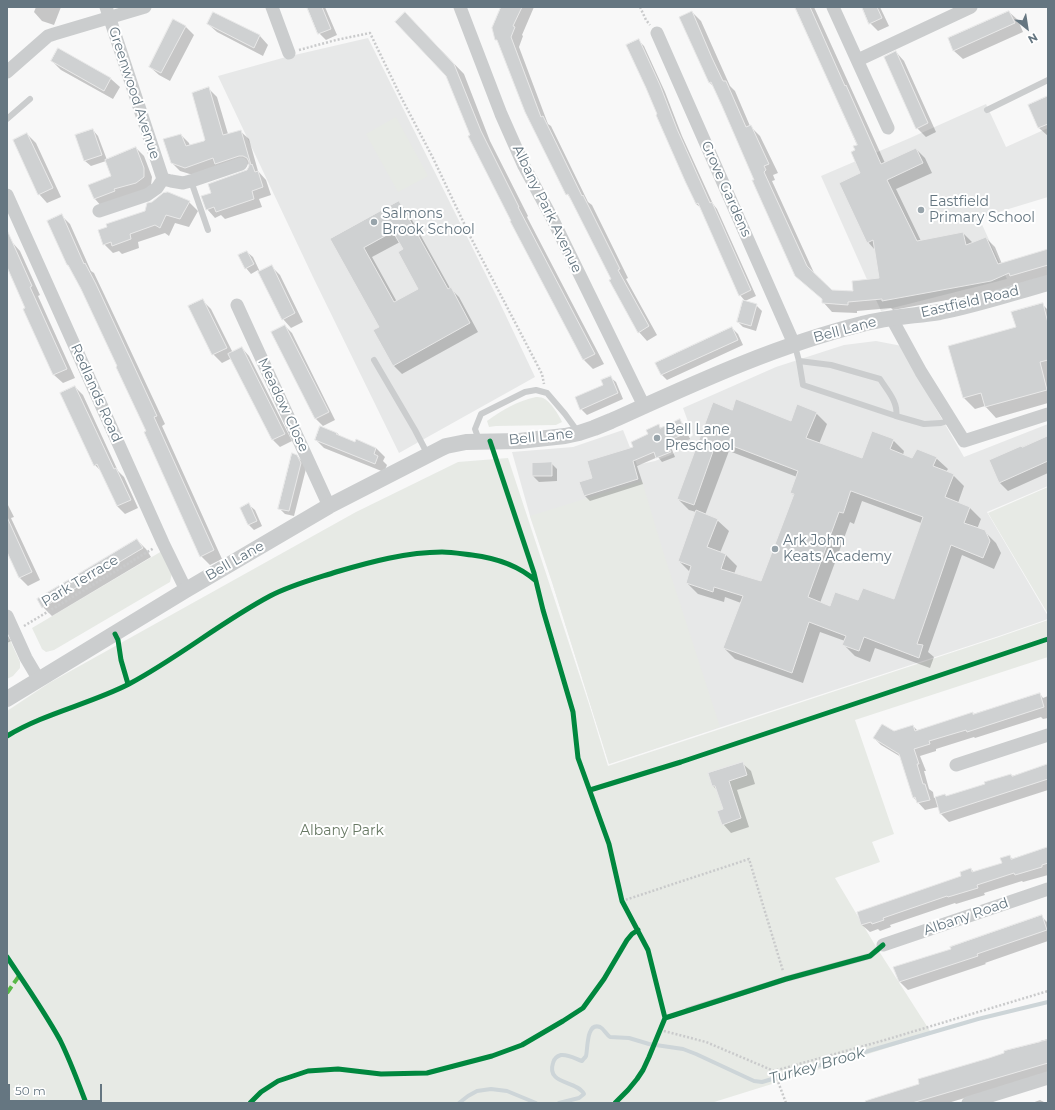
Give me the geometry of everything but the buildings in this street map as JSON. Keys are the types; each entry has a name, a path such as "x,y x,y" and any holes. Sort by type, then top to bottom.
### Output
{"street":[{"path":"7,72 48,36 108,12 145,7"},
{"path":"272,7 289,52"},
{"name":"Albany Park Avenue","path":"460,7 501,114 521,159 552,218 644,406"},
{"path":"833,7 888,128"},
{"path":"858,60 971,7"},
{"name":"Greenwood Avenue","path":"108,12 163,179"},
{"name":"Grove Gardens","path":"657,33 794,344"},
{"path":"99,211 147,196 157,188 163,179 171,182 183,183 241,164"},
{"name":"Redlands Road","path":"7,195 163,543 186,590"},
{"name":"Eastfield Road","path":"892,319 940,312 1048,283"},
{"name":"Meadow Close","path":"237,305 329,506"},
{"name":"Bell Lane","path":"7,699 186,590 329,506 446,446 466,442 520,441 579,433 594,428 746,361 794,344 862,324 892,319 921,372 964,441 1048,414"},
{"path":"7,616 26,658 39,680"},
{"path":"956,765 1048,735"},
{"name":"Albany Road","path":"883,945 1048,889"},
{"path":"968,1103 1048,1078"}],"lane":[{"path":"987,110 1048,80"},
{"path":"7,119 30,99"},
{"path":"191,181 208,230"},
{"path":"794,344 799,361 803,385 924,424 941,423 951,420"},
{"path":"374,360 428,455"},
{"path":"799,361 831,365 880,379 893,399 897,410 896,416"},
{"path":"480,442 475,429 481,414 525,392 536,390 547,393 579,433"},
{"path":"688,1010 786,979 870,956 883,945"}],"path":[{"path":"640,7 646,20 657,33"},
{"path":"289,52 370,33 402,100 433,158 471,238 542,374 547,393"},
{"path":"622,901 749,859 786,979"},
{"path":"620,894 625,907"},
{"path":"660,1030 706,1042 774,1071 885,1040 1048,991"},
{"path":"657,1037 663,1024"},
{"path":"774,1071 786,1103"}],"shaded area":[{"name":"Salmons Brook School","path":"368,38 497,297 535,377 399,453 313,277 218,76 286,57"},
{"name":"Eastfield Primary School","path":"986,104 1006,147 1048,128 1048,197 979,218 1007,279 881,311 821,176"},
{"name":"Ark John Keats Academy","path":"876,341 902,346 964,457 1048,424 1048,486 987,512 1048,616 1048,619 609,764 530,516 512,452 573,447 623,430 637,465 655,461 673,454 693,435 683,408 776,367 844,345"}],"green space":[{"path":"396,117 428,176 398,192 366,134"},
{"path":"536,397 546,400 557,412 562,422 556,425 489,427 487,421 498,413 516,403"},
{"name":"Albany Park","path":"508,458 608,766 1048,620 1048,657 855,720 894,834 872,842 880,862 835,878 875,945 932,1034 711,1103 7,1103 7,711 49,683 356,512 458,462"},
{"path":"642,481 720,727 609,764 530,516"},
{"path":"1048,487 1048,614 988,513"},
{"path":"162,551 172,573 170,582 54,650 46,652 42,649 32,628"},
{"path":"10,640 20,662 20,668 13,676 7,679 7,642"}],"waterway":[{"name":"Turkey Brook","path":"559,1103 579,1098 584,1094 575,1086 563,1082 554,1075 552,1070 553,1062 558,1056 561,1055 569,1056 582,1061 586,1056 588,1037 592,1028 595,1027 600,1027 610,1037 629,1038 649,1044 683,1049 754,1081 762,1082 978,1019 1048,1002"},
{"name":"Turkey Brook","path":"459,1103 477,1091 491,1089 507,1091 536,1103"}],"marked path":[{"path":"7,993 19,976"}],"cycle path":[{"path":"490,441 534,573 543,610 573,712 578,758 609,844 622,901 648,950 665,1018 643,1070 628,1090 615,1103"},
{"path":"7,736 37,721 129,684 165,663 234,617 278,592 294,585 336,572 375,561 402,556 429,552 446,552 481,556 498,560 522,571 536,581"},
{"path":"115,634 118,640 121,660 128,684"},
{"path":"590,790 681,762 1048,639"},
{"path":"250,1103 261,1092 278,1081 308,1071 338,1069 381,1074 427,1073 492,1056 522,1045 583,1008 604,979 627,940 638,930"},
{"path":"665,1018 786,979 870,956 883,945"},
{"path":"7,957 41,1008 60,1040 71,1063 86,1103"}],"place":[{"name":"Eastfield Primary School","path":"921,210"},
{"name":"Salmons Brook School","path":"374,222"},
{"name":"Bell Lane Preschool","path":"657,438"},
{"name":"Ark John Keats Academy","path":"775,549"}]}
